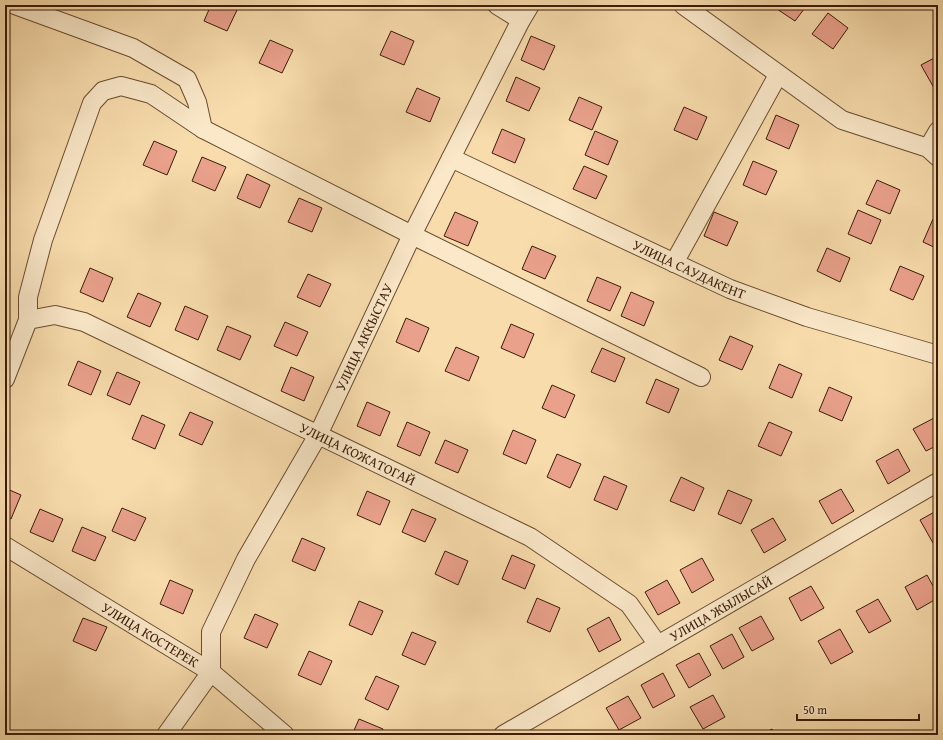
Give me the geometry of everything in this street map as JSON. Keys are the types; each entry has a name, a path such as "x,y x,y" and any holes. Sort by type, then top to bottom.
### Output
{"street":[{"path":"15,5 133,48 187,79 197,102 203,129"},
{"path":"498,5 521,20"},
{"name":"УЛИЦА АККЫСТАУ","path":"211,672 211,632 246,559 318,435 412,235 530,5"},
{"path":"683,5 842,120 933,153 938,131"},
{"path":"674,263 778,75"},
{"path":"5,379 28,320 28,297 43,240 92,103 103,91 121,86 151,94 203,129 412,235 701,377"},
{"name":"УЛИЦА САУДАКЕНТ","path":"451,158 730,289 807,317 938,355"},
{"name":"УЛИЦА КОЖАТОГАЙ","path":"28,320 55,315 84,322 530,537 629,604 658,645"},
{"name":"УЛИЦА ЖЫЛЫСАЙ","path":"503,735 938,482"},
{"name":"УЛИЦА КОСТЕРЕК","path":"5,546 211,672 285,735"},
{"path":"166,735 211,672"}],"building":[{"path":"211,5 231,5 238,8 227,31 204,21"},
{"path":"776,5 807,5 795,21 774,7"},
{"path":"828,13 848,28 833,49 812,34"},
{"path":"391,31 414,41 404,65 380,55"},
{"path":"531,36 555,46 544,70 521,60"},
{"path":"270,40 293,50 282,73 259,63"},
{"path":"938,56 938,86 934,88 921,65"},
{"path":"516,77 540,88 529,111 506,101"},
{"path":"417,88 440,98 430,122 406,112"},
{"path":"579,97 602,107 592,130 569,120"},
{"path":"684,107 707,117 697,140 674,130"},
{"path":"776,115 799,125 789,149 766,139"},
{"path":"502,129 525,139 515,163 492,153"},
{"path":"595,131 618,141 608,165 585,155"},
{"path":"154,141 177,151 167,175 143,165"},
{"path":"202,157 226,167 215,191 192,181"},
{"path":"753,161 777,171 766,195 743,185"},
{"path":"584,166 607,176 596,199 573,189"},
{"path":"247,174 270,185 260,208 237,198"},
{"path":"877,180 900,190 890,214 866,204"},
{"path":"299,198 322,208 312,232 288,222"},
{"path":"858,210 881,220 871,244 848,234"},
{"path":"455,212 478,222 468,246 444,236"},
{"path":"714,212 738,222 727,246 704,236"},
{"path":"933,219 938,221 938,249 923,242"},
{"path":"532,246 556,256 545,279 522,269"},
{"path":"827,248 850,258 840,282 817,271"},
{"path":"900,266 924,276 913,300 890,290"},
{"path":"90,268 113,278 103,302 80,292"},
{"path":"308,274 331,284 320,307 297,297"},
{"path":"597,277 621,287 610,311 587,301"},
{"path":"631,292 654,302 644,326 621,316"},
{"path":"138,293 161,303 150,327 127,317"},
{"path":"185,306 208,316 198,340 175,330"},
{"path":"406,318 429,328 419,352 396,342"},
{"path":"285,322 308,332 297,356 274,346"},
{"path":"511,324 534,334 524,358 501,348"},
{"path":"227,326 251,336 240,360 217,350"},
{"path":"730,336 753,346 742,370 719,360"},
{"path":"456,347 479,357 469,381 445,371"},
{"path":"602,348 625,358 615,382 591,372"},
{"path":"78,361 101,371 91,395 68,385"},
{"path":"779,364 802,374 792,398 769,388"},
{"path":"291,367 314,377 304,401 281,391"},
{"path":"117,372 140,382 130,405 107,395"},
{"path":"656,379 679,389 669,413 646,403"},
{"path":"552,385 575,395 565,418 542,408"},
{"path":"829,387 852,397 842,421 819,411"},
{"path":"367,402 390,412 380,436 357,426"},
{"path":"190,412 213,422 202,445 179,435"},
{"path":"142,415 165,425 155,449 132,439"},
{"path":"936,417 938,421 938,445 926,451 913,429"},
{"path":"407,422 430,432 420,456 397,446"},
{"path":"769,422 792,432 781,456 758,446"},
{"path":"513,430 536,440 526,464 503,454"},
{"path":"445,440 468,450 458,473 435,463"},
{"path":"898,449 910,471 888,484 876,461"},
{"path":"557,454 581,464 570,488 547,477"},
{"path":"604,476 627,486 617,510 594,500"},
{"path":"681,477 704,488 694,511 670,501"},
{"path":"5,488 21,495 11,519 5,516"},
{"path":"841,489 854,511 832,524 819,501"},
{"path":"728,490 752,500 741,524 718,514"},
{"path":"367,491 390,501 380,525 357,515"},
{"path":"122,508 146,518 135,541 112,531"},
{"path":"40,509 63,519 53,542 30,532"},
{"path":"412,509 436,519 425,542 402,532"},
{"path":"938,510 938,540 933,543 920,520"},
{"path":"773,518 786,540 764,553 751,530"},
{"path":"82,527 106,537 95,561 72,551"},
{"path":"302,538 325,548 315,571 292,561"},
{"path":"445,551 468,561 458,585 435,574"},
{"path":"512,555 535,565 525,589 502,579"},
{"path":"702,558 714,580 692,593 680,570"},
{"path":"927,575 938,595 938,598 917,610 905,587"},
{"path":"170,580 193,590 183,614 160,604"},
{"path":"667,580 680,603 658,615 645,592"},
{"path":"811,586 824,608 801,621 789,598"},
{"path":"537,598 560,608 550,632 527,622"},
{"path":"878,599 891,621 869,633 856,611"},
{"path":"359,601 383,611 372,635 349,625"},
{"path":"255,614 278,624 267,648 244,638"},
{"path":"761,616 774,639 752,651 739,628"},
{"path":"609,617 621,640 599,652 587,629"},
{"path":"83,618 107,627 96,651 73,641"},
{"path":"840,629 853,652 831,664 818,641"},
{"path":"412,632 436,642 425,665 402,655"},
{"path":"732,634 744,657 723,669 710,646"},
{"path":"309,651 332,661 321,685 298,675"},
{"path":"699,653 711,675 689,688 676,665"},
{"path":"663,673 675,696 653,708 641,685"},
{"path":"376,676 399,686 388,710 365,699"},
{"path":"713,695 725,717 703,729 690,707"},
{"path":"628,696 641,718 619,730 606,708"},
{"path":"359,719 383,729 380,735 352,735"},
{"path":"772,729 775,735 761,735"},
{"path":"250,730 257,735 246,735"}]}
